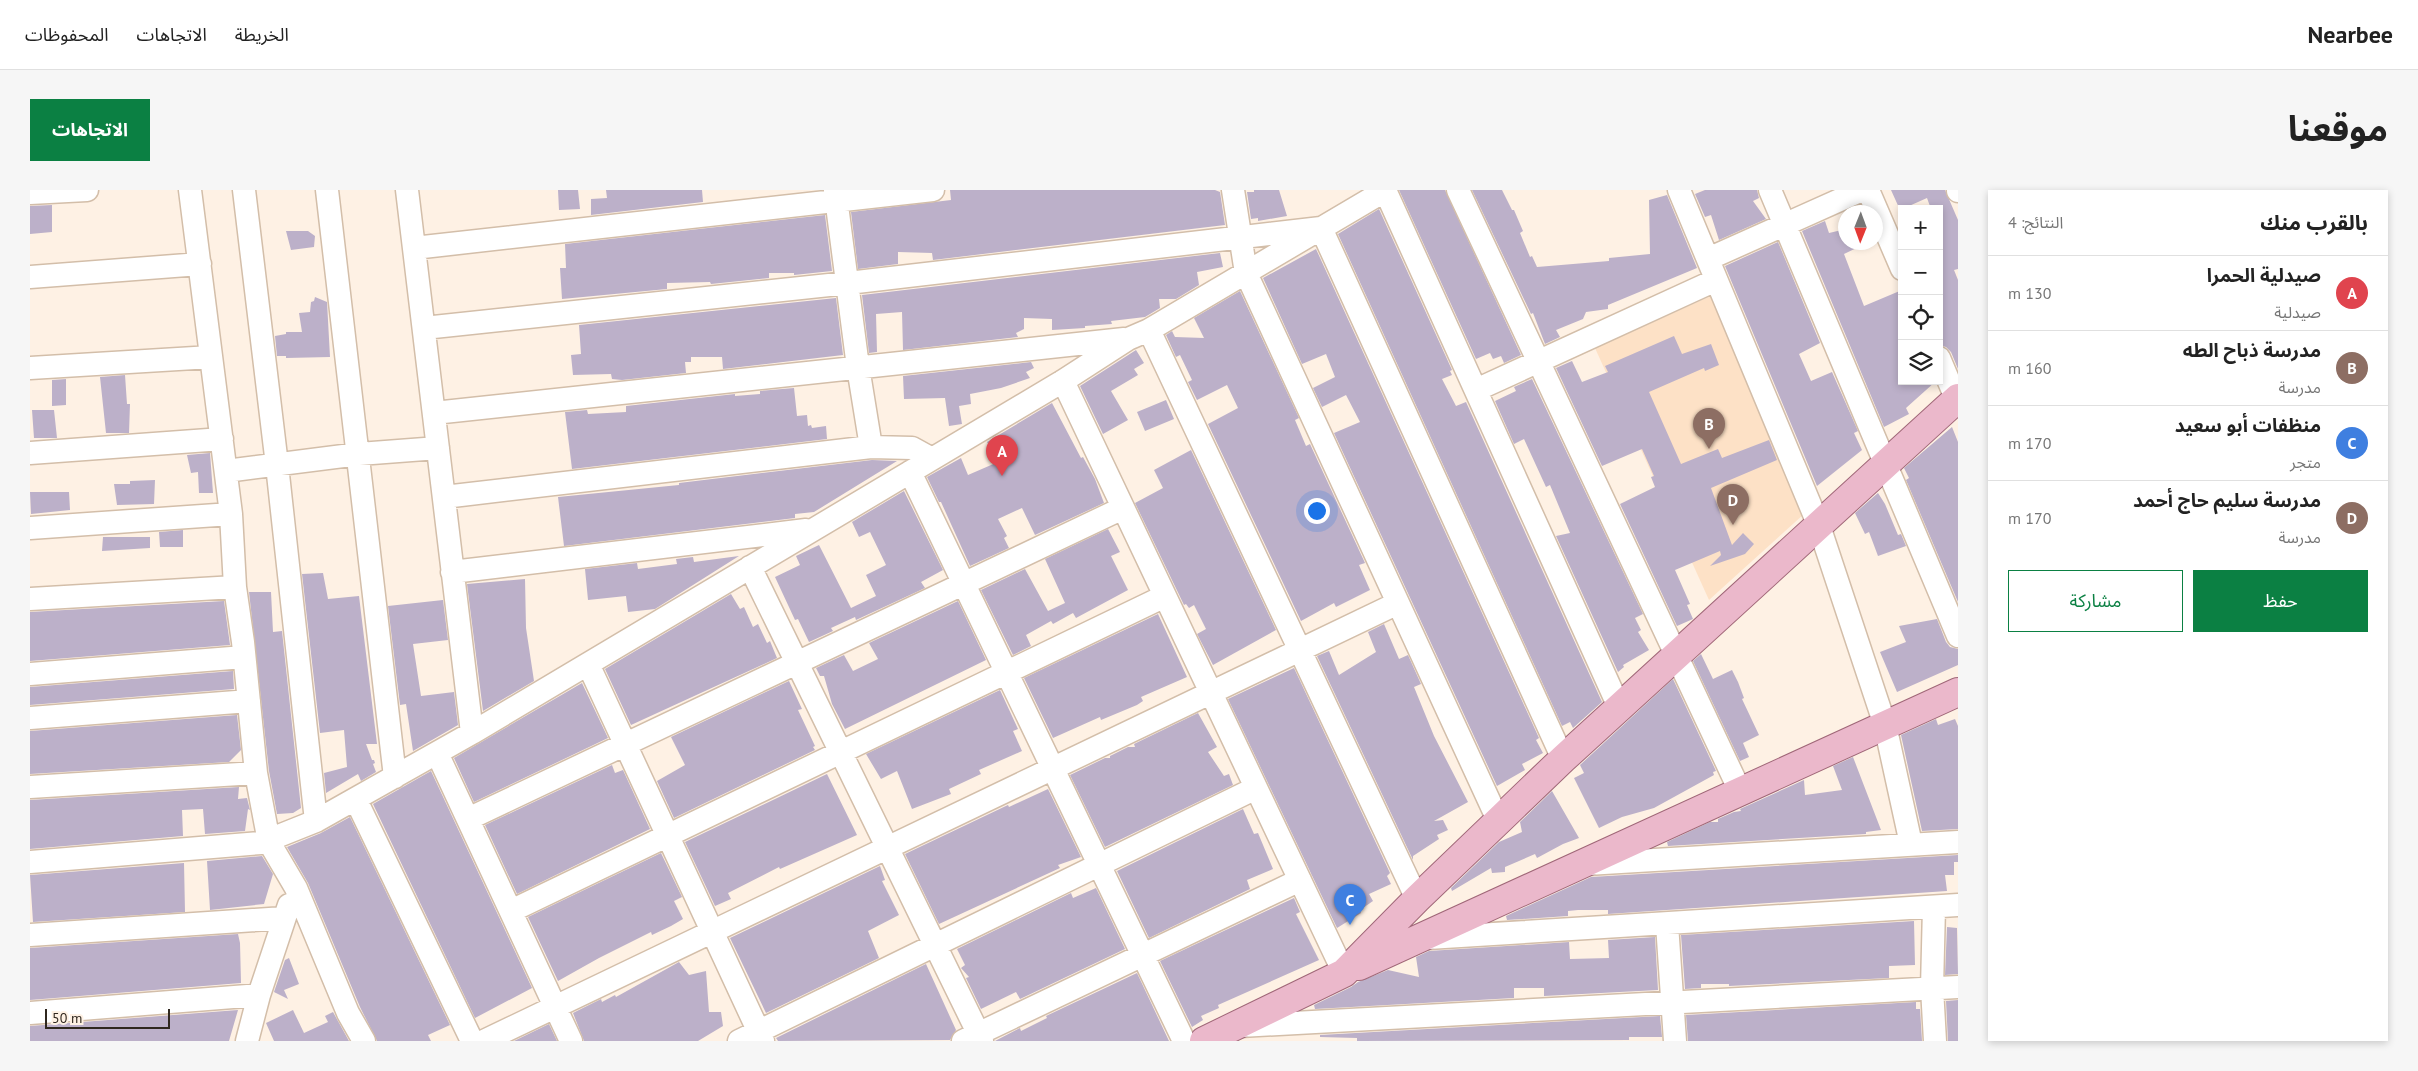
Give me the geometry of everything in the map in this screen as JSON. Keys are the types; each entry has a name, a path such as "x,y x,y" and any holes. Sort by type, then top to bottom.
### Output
{"main road":[{"path":"1344,973 1498,820 1619,707 1957,400"},
{"path":"1204,1041 1344,973 1958,692"}],"street":[{"path":"30,193 87,190"},
{"path":"190,190 232,514 235,587 256,772 269,842 296,888 348,1013 364,1041"},
{"path":"244,190 277,465 316,821"},
{"path":"327,190 395,777"},
{"path":"407,190 472,733"},
{"path":"414,248 836,196 933,190"},
{"path":"1233,190 1246,273 1498,820"},
{"path":"30,862 269,842 316,821 472,733 1063,381 1128,339 1149,330 1385,190 1619,707"},
{"path":"1458,190 1740,792"},
{"path":"1678,190 1819,526 1885,725 1911,844"},
{"path":"1770,190 1958,636"},
{"path":"1708,259 1862,190"},
{"path":"1868,190 1898,260"},
{"path":"836,196 858,366 871,447"},
{"path":"424,328 1321,228"},
{"path":"1321,228 1563,760"},
{"path":"30,277 200,264"},
{"path":"1476,390 1716,280"},
{"path":"1149,330 1417,899"},
{"path":"434,413 858,366 1128,339"},
{"path":"30,368 211,357"},
{"path":"1943,367 1957,400"},
{"path":"1063,381 1344,973"},
{"path":"30,453 222,439"},
{"path":"444,497 871,447 912,448 932,459"},
{"path":"226,471 359,454 438,448"},
{"path":"910,472 1184,1041"},
{"path":"468,819 1123,508"},
{"path":"30,528 232,514"},
{"path":"452,572 814,529"},
{"path":"750,566 935,945 975,1038 1142,955 1300,880"},
{"path":"30,599 235,587"},
{"path":"511,911 1165,596"},
{"path":"484,1041 1398,603"},
{"path":"30,674 244,657"},
{"path":"588,664 712,932 753,1038 935,945 1256,788"},
{"path":"30,718 249,701"},
{"path":"437,753 572,1041"},
{"path":"30,787 256,772"},
{"path":"356,800 472,1041"},
{"path":"1580,865 1958,842"},
{"path":"247,1041 259,994 296,888"},
{"path":"1418,939 1958,905"},
{"path":"1934,906 1932,988 1935,1041"},
{"path":"30,935 284,918"},
{"path":"1667,924 1675,1041"},
{"path":"1235,1026 1958,987"},
{"path":"30,1013 259,994"}],"shaded area":[{"path":"1711,296 1804,514 1709,600 1595,348"}],"building":[{"path":"558,190 578,190 580,209 559,210"},
{"path":"606,190 702,190 703,202 591,215 591,199 607,198"},
{"path":"950,190 1215,190 1220,192 1225,225 933,260 932,253 898,252 898,264 858,269 851,212 951,200"},
{"path":"1254,190 1279,190 1287,216 1258,221 1258,218 1251,219 1247,192 1254,192"},
{"path":"1399,190 1445,190 1521,355 1504,363 1501,356 1493,359 1490,353 1476,359"},
{"path":"1472,190 1502,190 1512,210 1514,210 1523,231 1520,233 1530,257 1532,256 1537,267 1609,261 1609,258 1650,254 1649,200 1667,195 1697,268 1608,305 1608,309 1586,312 1583,319 1556,330 1560,337 1545,344 1533,313 1531,314"},
{"path":"1705,190 1757,190 1759,198 1753,201 1766,219 1719,240 1711,215 1705,217 1695,194"},
{"path":"1891,190 1945,190 1958,220 1958,269 1954,270 1958,280 1958,369 1951,352 1943,346 1943,205 1930,205 1927,198 1911,205 1898,206"},
{"path":"52,205 52,232 30,234 30,206"},
{"path":"1379,209 1452,370 1450,371 1452,375 1442,379 1456,406 1466,402 1602,702 1573,728 1570,722 1562,726 1338,234"},
{"path":"825,215 832,271 794,275 794,273 769,273 769,278 711,284 710,282 667,283 667,289 562,299 560,268 566,268 565,244"},
{"path":"1825,221 1829,233 1838,231 1838,250 1852,250 1844,254 1864,306 1898,292 1898,385 1932,385 1906,408 1909,414 1884,427 1802,231"},
{"path":"286,231 308,231 315,236 314,247 291,250"},
{"path":"1778,242 1820,343 1799,354 1811,381 1832,372 1858,431 1854,433 1862,450 1817,486 1725,266"},
{"path":"1316,249 1539,738 1536,740 1543,753 1522,764 1525,770 1497,786 1334,433 1360,422 1346,395 1322,407 1313,388 1335,377 1326,354 1302,364 1263,278"},
{"path":"1220,253 1223,267 1197,272 1199,285 1176,299 1159,299 1160,308 1145,317 1111,321 1112,324 1085,326 1085,328 1052,330 1052,319 1024,318 1024,329 1016,333 1018,337 903,350 902,312 876,314 877,352 869,353 862,295"},
{"path":"1240,291 1299,418 1295,420 1306,446 1310,444 1365,563 1359,565 1370,590 1336,607 1334,603 1301,621 1208,424 1238,408 1227,385 1197,400 1188,382 1192,380 1180,355 1176,357 1166,335 1172,331 1175,337 1204,338 1194,318"},
{"path":"315,297 327,302 330,357 286,358 286,356 277,356 275,336 286,334 286,332 302,332 299,313 310,312 311,302 314,301"},
{"path":"836,298 843,355 723,369 722,357 691,357 691,362 685,362 686,373 622,380 612,379 611,374 573,375 571,355 581,354 579,325"},
{"path":"1674,336 1682,354 1711,344 1719,365 1705,371 1704,368 1649,392 1681,464 1718,449 1722,458 1769,440 1777,460 1711,488 1732,545 1743,533 1754,544 1745,554 1710,566 1721,555 1720,551 1675,570 1690,604 1687,605 1693,619 1677,626 1620,504 1655,487 1651,477 1654,476 1642,449 1602,466 1556,368 1572,361 1582,382 1608,372 1605,366"},
{"path":"1136,350 1144,363 1134,369 1138,375 1111,391 1128,420 1103,434 1080,386"},
{"path":"1031,362 1034,368 1026,372 1030,378 1001,388 970,394 971,404 959,406 962,424 949,426 945,398 904,399 903,376"},
{"path":"125,375 127,404 130,404 129,433 106,433 100,377"},
{"path":"66,379 66,405 52,406 52,380"},
{"path":"1532,379 1643,614 1635,618 1641,630 1638,632 1649,650 1623,665 1624,667 1618,672 1556,536 1570,533 1550,485 1546,487 1524,439 1514,444 1495,401 1516,391 1514,387"},
{"path":"794,388 797,416 807,415 808,426 811,425 812,428 826,426 827,439 572,469 565,412 587,410 588,414 626,412 626,406 735,394 735,396 760,394 760,391"},
{"path":"1166,400 1174,419 1145,431 1137,412"},
{"path":"1052,403 1081,458 1083,457 1095,479 1104,503 1035,535 1022,508 998,519 1007,536 1004,538 1009,548 970,566 941,502 939,502 927,477 961,458 968,475 998,462 987,442"},
{"path":"32,410 54,410 57,438 34,438"},
{"path":"1952,427 1958,442 1958,602 1906,480 1909,478 1904,468"},
{"path":"1191,450 1276,630 1213,665 1197,634 1206,629 1194,605 1189,608 1186,604 1184,605 1135,503 1163,488 1154,470"},
{"path":"210,453 213,493 199,493 198,472 191,473 187,455"},
{"path":"872,460 897,461 814,512 795,514 795,518 564,546 558,497 679,485 679,483"},
{"path":"155,480 154,504 117,505 114,484 130,484 130,481"},
{"path":"904,491 943,570 921,582 925,588 856,620 855,617 831,628 833,631 809,642 798,619 795,620 775,577 800,565 796,556 819,545 851,608 876,596 866,575 886,565 870,532 859,537 852,522"},
{"path":"30,492 69,492 70,510 31,514"},
{"path":"1878,493 1885,504 1898,535 1901,534 1906,546 1878,556 1869,532 1865,534 1855,513"},
{"path":"1108,529 1120,552 1111,556 1128,590 1076,618 1073,613 1053,624 1051,621 1026,635 1031,646 1013,655 981,590 1025,569 1048,611 1065,603 1045,559"},
{"path":"183,530 183,547 160,547 159,532"},
{"path":"103,537 150,537 150,548 102,551"},
{"path":"739,556 655,609 628,612 626,596 588,600 585,569 637,563 638,569 677,564 676,559 693,557 694,562"},
{"path":"323,573 328,599 359,596 377,744 366,744 372,760 374,760 375,763 373,764 376,772 361,781 358,774 326,793 324,773 347,767 344,730 320,733 302,574"},
{"path":"525,579 526,628 534,681 483,711 467,584"},
{"path":"249,592 271,592 273,632 282,631 301,808 293,813 277,814 269,771"},
{"path":"731,594 740,609 744,607 753,627 758,624 767,643 770,641 777,658 631,725 605,669"},
{"path":"443,600 448,640 413,644 421,696 454,692 458,725 413,751 406,704 400,705 388,606"},
{"path":"224,601 230,645 30,661 30,612"},
{"path":"958,601 986,660 845,729 832,704 824,676 820,676 816,668 844,655 853,671 878,659 869,643"},
{"path":"1158,614 1187,677 1141,697 1143,701 1137,705 1101,720 1100,717 1053,738 1024,678"},
{"path":"1937,619 1946,642 1950,647 1958,649 1958,665 1897,692 1880,652 1906,642 1899,626"},
{"path":"1384,624 1399,659 1408,655 1421,684 1414,687 1434,736 1468,802 1434,821 1443,820 1448,830 1437,835 1439,839 1413,856 1413,860 1317,656 1329,651 1339,675 1376,652 1368,632"},
{"path":"1701,654 1713,679 1732,670 1744,698 1742,699 1759,735 1743,743 1749,757 1740,761 1693,661"},
{"path":"1294,668 1390,873 1387,876 1391,884 1369,894 1373,901 1360,910 1361,913 1337,928 1228,699"},
{"path":"233,671 234,689 30,705 30,687"},
{"path":"1673,679 1716,771 1713,772 1714,775 1654,808 1622,817 1599,828 1574,778 1584,773 1580,765"},
{"path":"789,681 802,709 798,710 815,746 813,747 815,750 674,818 657,781 685,765 671,737"},
{"path":"582,683 608,738 474,802 454,758"},
{"path":"1000,690 1018,729 1013,731 1022,751 979,770 981,774 949,789 951,794 912,809 897,771 881,779 866,754"},
{"path":"1198,713 1217,747 1208,752 1224,776 1229,774 1233,785 1105,847 1070,775 1105,758 1110,758 1110,756 1128,747 1135,747 1134,744"},
{"path":"237,715 241,750 229,762 30,774 30,731"},
{"path":"1936,719 1938,725 1955,719 1958,726 1958,829 1922,831 1901,735"},
{"path":"1853,757 1881,830 1866,832 1866,834 1668,846 1667,842 1710,822 1718,822 1718,819 1741,811 1740,809 1804,780 1805,795 1842,790 1833,766"},
{"path":"612,765 615,773 623,770 650,829 517,894 485,825"},
{"path":"431,771 532,988 475,1018 373,804"},
{"path":"827,774 857,835 780,869 779,867 728,893 731,899 715,906 685,842"},
{"path":"239,787 238,799 247,798 250,810 248,809 245,831 205,834 203,809 182,810 183,836 30,849 30,800"},
{"path":"1048,789 1081,857 1058,865 1060,868 939,924 905,854 1008,805 1009,807"},
{"path":"1552,791 1579,838 1537,858 1535,854 1505,867 1505,872 1492,873 1491,868 1452,891 1451,888 1499,842 1522,832 1520,822"},
{"path":"1243,809 1254,834 1258,833 1273,869 1247,880 1250,889 1149,938 1117,871"},
{"path":"350,817 450,1025 428,1035 431,1041 377,1041 360,1007 308,883 287,847 321,833"},
{"path":"661,853 682,897 674,901 683,919 652,935 651,932 558,981 528,917"},
{"path":"1958,855 1958,862 1954,862 1954,875 1945,875 1947,891 1608,914 1608,910 1578,910 1568,911 1568,916 1507,920 1506,916 1591,877"},
{"path":"262,856 273,874 264,904 210,910 207,861"},
{"path":"184,863 185,912 33,922 30,875"},
{"path":"880,866 885,880 882,881 899,915 868,931 879,958 766,1013 730,938"},
{"path":"1096,888 1125,949 1020,999 1016,992 981,1009 966,978 969,977 961,968 965,965 957,949 1071,893 1073,898"},
{"path":"1294,898 1300,912 1296,914 1319,960 1218,1005 1219,1008 1201,1016 1203,1020 1192,1027 1160,961"},
{"path":"1914,921 1915,965 1889,966 1889,978 1729,986 1729,984 1701,984 1701,988 1685,989 1681,935"},
{"path":"1947,927 1957,928 1958,974 1945,975"},
{"path":"238,934 241,983 30,1000 30,948"},
{"path":"1655,937 1658,990 1544,996 1544,988 1514,988 1514,998 1315,1009 1314,1005 1358,982 1388,970 1419,977 1416,957 1429,951 1569,942 1570,959 1609,958 1608,940"},
{"path":"289,958 299,984 284,990 288,999 274,992 285,960"},
{"path":"679,962 689,975 706,971 709,1012 721,1012 723,1026 698,1041 584,1041 573,1013 601,999 602,1002 615,995 616,997"},
{"path":"926,964 956,1030 950,1040 778,1041 776,1038"},
{"path":"1137,973 1169,1041 995,1041 1020,1028 1021,1031 1047,1018 1046,1016"},
{"path":"1958,1000 1958,1041 1948,1041 1946,1001"},
{"path":"1916,1002 1916,1009 1920,1009 1922,1041 1688,1041 1686,1015"},
{"path":"238,1010 229,1041 30,1041 30,1026"},
{"path":"293,1010 304,1033 328,1022 325,1016 333,1012 349,1041 274,1041 266,1023"},
{"path":"1660,1016 1662,1037 1629,1037 1629,1040 1357,1041 1357,1038 1320,1037 1320,1035"},
{"path":"549,1024 557,1041 514,1041"}],"place":[{"name":"مدرسة ذباح الطه","path":"1709,449"},
{"name":"صيدلية الحمرا","path":"1002,476"},
{"name":"مدرسة سليم حاج أحمد","path":"1733,525"},
{"name":"منظفات أبو سعيد","path":"1350,925"}]}
